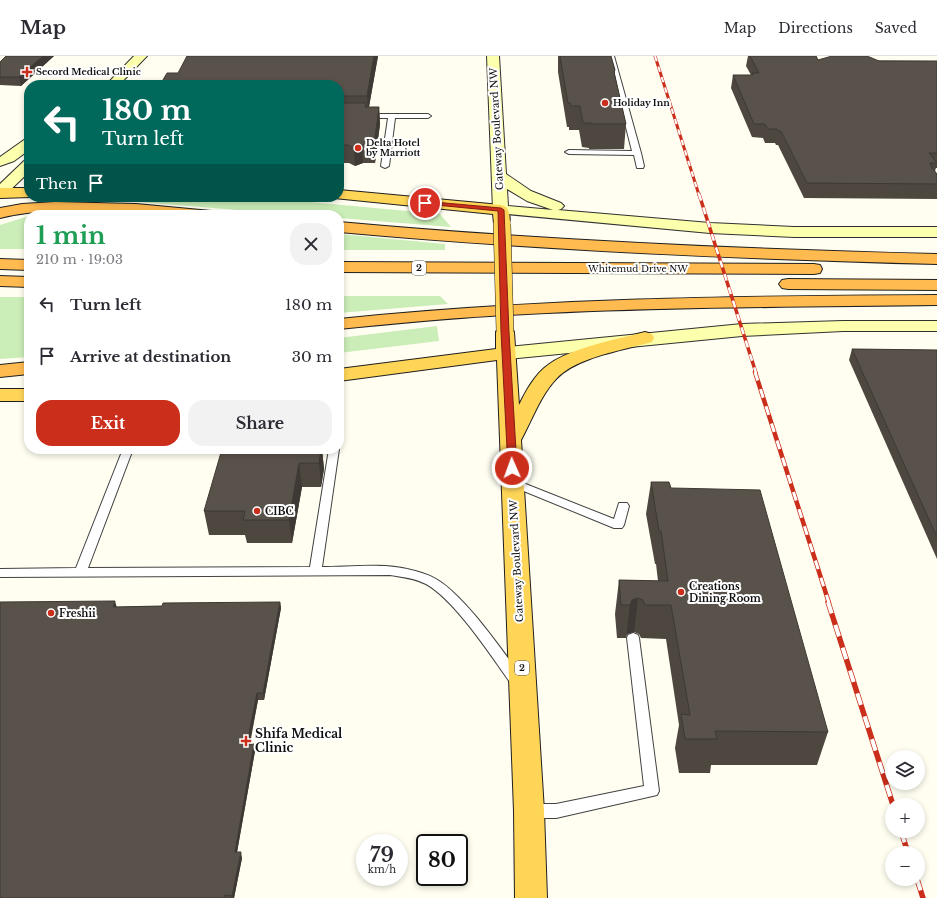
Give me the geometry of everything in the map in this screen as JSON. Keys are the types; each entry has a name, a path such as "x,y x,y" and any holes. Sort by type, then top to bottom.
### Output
{"highway":[{"path":"0,193 24,193"},
{"path":"344,196 502,217"},
{"path":"0,213 30,207 59,206 152,210"},
{"name":"Gateway Boulevard NW","path":"502,217 505,332 529,811 531,898"},
{"path":"344,227 525,242 676,251 937,259"},
{"path":"0,264 24,264"},
{"name":"Whitemud Drive NW","path":"344,267 937,270"},
{"path":"0,281 24,282"},
{"name":"Whitemud Drive NW","path":"344,283 937,285"},
{"path":"344,324 455,313 578,305 937,300"},
{"path":"511,439 540,388 555,369 584,357 645,338"},
{"path":"344,374 507,353"},
{"path":"0,371 24,369"},
{"path":"0,395 24,396"}],"main road":[{"path":"117,80 142,56"},
{"name":"Gateway Boulevard NW","path":"493,56 498,175 502,217"},
{"path":"0,162 9,158 24,147"},
{"path":"0,193 24,169"},
{"path":"498,175 522,194 535,200 616,220 680,226"},
{"path":"502,217 794,232 937,232"},
{"path":"507,353 645,338 755,329 843,326 937,326"}],"lane":[{"path":"610,56 640,166"},
{"path":"344,116 428,116"},
{"path":"385,166 392,116"},
{"path":"569,152 637,153"},
{"path":"81,572 125,454"},
{"path":"315,571 333,454"},
{"path":"513,483 618,525 623,506"},
{"path":"0,573 402,571 416,574 427,579 450,595 458,603 522,688"},
{"path":"529,811 556,811 652,791 633,638"}],"green space":[{"path":"139,202 310,202 440,214 451,227 344,218 344,210 238,210"},
{"path":"24,218 24,249 0,249 0,225"},
{"path":"344,234 445,244 445,250 344,250"},
{"path":"344,296 440,296 448,304 344,313"},
{"path":"0,297 24,297 24,357 0,359"},
{"path":"437,326 439,341 344,352 344,337"}],"building":[{"path":"6,56 43,56 19,77 0,77 0,62"},
{"path":"187,56 374,56 367,96 344,96 344,80 163,80 167,73 178,73"},
{"path":"560,56 611,56 626,124 583,123 580,106 571,106 570,103 568,103"},
{"path":"750,56 816,56 818,60 832,56 867,56 879,61 937,61 937,153 929,153 937,163 930,163 937,174 937,184 807,183 781,131 778,131 777,129 768,129 765,124 754,124 733,75 753,75 752,73 759,73"},
{"path":"344,103 366,103 365,107 379,107 374,145 362,145 354,148 344,145"},
{"path":"852,349 937,350 937,537"},
{"name":"CIBC","path":"221,454 320,454 319,463 299,463 289,520 243,520 245,511 204,511"},
{"path":"651,482 669,482 671,488 760,490 828,732 715,731 717,739 685,739 681,714 690,715 671,605 645,605 643,600 638,598 632,600 630,605 621,605 619,580 668,581 661,531 659,531"},
{"path":"115,601 113,607 162,606 163,603 280,602 263,693 257,693 247,744 254,744 235,852 241,852 232,896 225,895 225,898 0,898 0,602"}],"railway":[{"path":"655,56 699,195"},
{"path":"699,194 756,373"},
{"path":"755,372 829,603"},
{"path":"828,602 891,798"},
{"path":"903,838 906,846"},
{"path":"919,886 923,898"}],"place":[{"name":"Secord Medical Clinic","path":"27,72"},
{"name":"Holiday Inn","path":"605,103"},
{"name":"Delta Hotel by Marriott","path":"358,148"},
{"name":"CIBC","path":"257,511"},
{"name":"Creations Dining Room","path":"681,592"},
{"name":"Freshii","path":"51,613"},
{"name":"Shifa Medical Clinic","path":"246,741"}],"route":[{"path":"425,203 501,210 505,332 512,468"}]}
